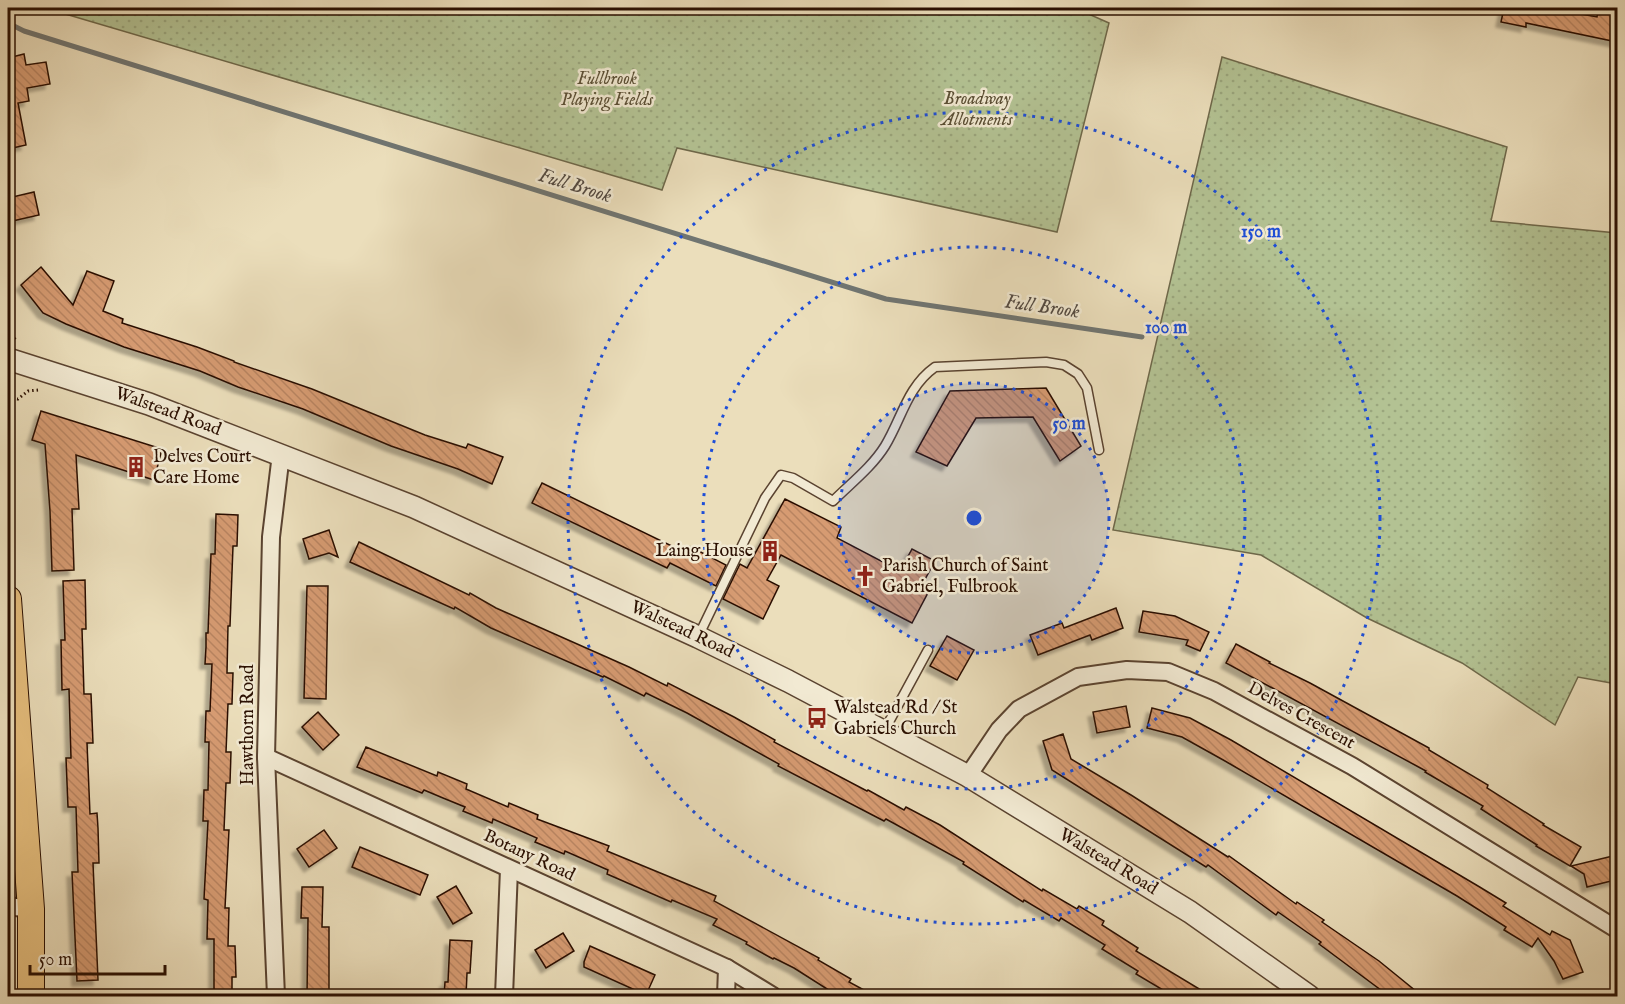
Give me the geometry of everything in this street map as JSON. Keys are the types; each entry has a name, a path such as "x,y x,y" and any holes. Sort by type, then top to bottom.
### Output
{"main road":[{"path":"8,599 19,908 31,996"}],"street":[{"name":"Walstead Road","path":"8,359 149,404 414,507 698,637 788,681 968,776 1190,912 1309,996"},
{"name":"Hawthorn Road","path":"276,996 266,757 271,537 280,453"},
{"name":"Delves Crescent","path":"968,776 999,730 1019,709 1078,677 1127,670 1168,672 1214,691 1353,766 1617,930"},
{"name":"Botany Road","path":"266,757 727,968 773,996"},
{"path":"504,996 509,868"},
{"path":"726,996 727,968"}],"lane":[{"path":"698,637 765,498 781,475 793,478 833,501 884,447 911,391 924,375 935,367 1046,362 1064,366 1078,374 1087,388 1100,450"},
{"path":"883,731 928,650"}],"green space":[{"path":"45,8 1075,8 1109,23 1057,232 677,148 662,190"},
{"path":"1222,57 1507,147 1491,221 1617,233 1617,684 1578,677 1555,725 1462,663 1367,618 1261,555 1113,530"}],"building":[{"path":"1504,8 1570,8 1569,12 1597,17 1598,11 1617,14 1617,42 1526,23 1526,27 1501,22"},
{"path":"24,54 26,65 46,62 50,84 27,88 29,101 18,103 26,145 8,149 8,58"},
{"path":"34,192 39,215 8,222 8,198"},
{"path":"41,267 73,305 87,271 114,281 103,311 123,319 122,323 197,347 312,389 425,435 466,448 468,444 503,457 492,484 458,469 391,446 303,409 238,387 200,371 124,347 43,313 21,285"},
{"path":"1046,388 1081,446 1060,461 1033,417 976,418 947,466 916,452 950,391"},
{"name":"Delves Court Care Home","path":"41,411 162,449 154,480 76,455 79,509 72,509 74,570 52,571 45,444 32,440"},
{"path":"542,483 686,553 689,546 726,565 716,586 670,563 667,568 532,503"},
{"path":"785,499 841,527 837,538 900,571 912,549 935,561 923,583 931,587 912,623 781,555 767,580 779,586 763,619 723,599 740,564 747,568"},
{"path":"216,514 238,515 237,546 233,546 230,626 228,626 227,673 233,673 232,704 228,704 226,752 231,752 230,783 226,783 224,830 229,830 225,908 229,908 228,946 235,946 236,977 232,977 232,996 214,996 214,939 207,939 208,900 204,899 208,821 203,821 204,790 208,790 209,742 205,742 206,711 210,711 212,664 205,664 211,554 215,554"},
{"path":"329,530 338,557 329,553 309,559 303,539"},
{"path":"359,542 469,595 470,593 496,608 667,686 668,683 867,791 904,810 906,807 940,825 1042,891 1043,889 1077,909 1079,906 1104,921 1102,925 1138,948 1136,951 1211,996 1173,996 1136,974 1138,971 1102,949 1105,945 1061,918 1059,921 1024,900 1023,902 963,864 964,862 886,819 884,821 778,766 779,764 687,713 646,693 644,696 604,676 491,628 455,607 454,609 350,562"},
{"path":"85,580 86,629 82,629 84,694 91,694 93,743 87,743 90,814 97,813 98,828 99,863 93,863 98,980 77,981 72,872 78,872 76,807 68,807 66,758 71,758 69,689 62,690 61,640 65,640 63,581"},
{"path":"307,586 328,586 326,699 304,698"},
{"path":"1116,608 1123,628 1092,640 1090,635 1038,655 1030,635 1062,623 1064,628"},
{"path":"1143,611 1175,616 1209,632 1200,651 1186,645 1188,640 1139,632"},
{"path":"947,636 974,650 957,680 930,666"},
{"path":"1236,644 1429,748 1488,785 1487,788 1581,847 1570,866 1481,809 1483,806 1426,771 1226,663"},
{"path":"1126,706 1130,727 1097,733 1093,712"},
{"path":"1152,708 1190,718 1231,740 1506,903 1503,906 1550,935 1552,931 1570,940 1583,972 1563,979 1538,938 1532,947 1504,930 1506,927 1457,896 1225,761 1182,737 1147,728"},
{"path":"318,712 339,735 323,750 302,727"},
{"path":"1063,734 1071,759 1229,856 1296,904 1297,902 1324,920 1322,922 1379,961 1422,996 1389,996 1319,944 1321,942 1278,912 1276,915 1208,865 1206,867 1052,770 1043,741"},
{"path":"366,747 437,776 438,772 467,784 466,789 508,807 509,803 538,815 537,819 609,846 607,851 716,896 714,901 819,958 818,960 851,979 849,982 875,996 838,996 794,968 773,959 746,944 747,942 713,925 717,919 607,874 608,870 565,851 564,854 535,842 537,838 493,819 492,823 463,811 465,807 424,790 422,793 357,767"},
{"path":"324,830 337,848 309,867 297,849"},
{"path":"360,847 428,875 420,895 352,867"},
{"path":"1617,855 1617,880 1587,887 1584,874 1571,866"},
{"path":"456,886 472,913 453,924 437,897"},
{"path":"302,887 323,887 322,927 329,927 329,996 307,996 308,918 301,918"},
{"path":"563,933 574,951 546,968 535,950"},
{"path":"450,940 472,941 466,996 444,996 445,982 448,982"},
{"path":"590,946 655,975 646,995 584,967"}],"waterway":[{"name":"Full Brook","path":"8,23 24,31 886,299 1142,337"}],"place":[{"name":"Delves Court Care Home","path":"136,467"},
{"name":"Laing House","path":"770,551"},
{"name":"Parish Church of Saint Gabriel, Fulbrook","path":"865,576"},
{"name":"Walstead Rd / St Gabriels Church","path":"817,718"}],"park label":[{"name":"Fullbrook Playing Fields","path":"607,89"},
{"name":"Broadway Allotments","path":"977,109"}]}
